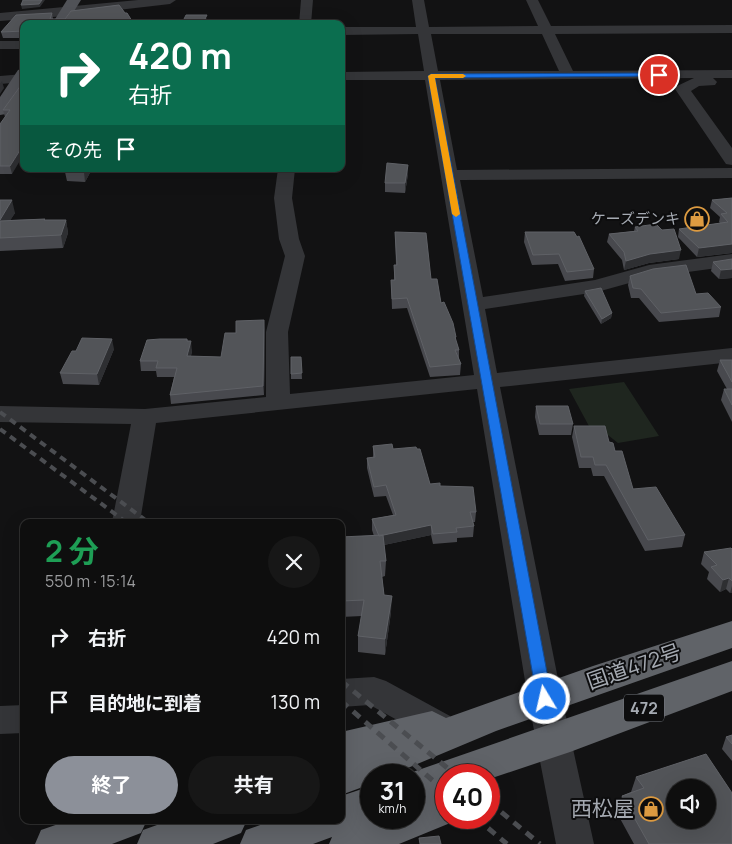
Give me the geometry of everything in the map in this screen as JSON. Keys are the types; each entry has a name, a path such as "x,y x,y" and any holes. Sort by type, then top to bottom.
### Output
{"highway":[{"name":"国道472号","path":"345,776 484,719 732,634"},
{"name":"472","path":"482,764 556,740 732,676"},
{"path":"345,748 438,726 484,719"},
{"path":"500,769 512,753"},
{"path":"345,814 360,808"},
{"path":"350,844 435,810"},
{"path":"56,844 115,824"},
{"path":"158,844 216,824"}],"main road":[{"path":"62,18 74,0"},
{"path":"0,110 20,79"}],"street":[{"path":"306,20 307,0"},
{"path":"418,0 545,699 556,740 575,844"},
{"path":"532,0 568,75"},
{"path":"0,17 62,18 164,1"},
{"path":"152,16 164,1"},
{"path":"345,31 732,29"},
{"path":"0,45 20,45"},
{"path":"345,76 732,74"},
{"path":"0,80 20,76"},
{"path":"732,82 697,82 682,89 732,160"},
{"path":"278,402 278,332 295,256 289,238 283,198 286,172"},
{"path":"449,175 732,173"},
{"path":"472,305 597,286 649,271 732,260"},
{"path":"0,414 146,416 732,355"},
{"path":"127,519 146,416"},
{"path":"345,693 374,691 438,726"},
{"path":"0,720 20,719"}],"shaded area":[{"path":"624,382 659,436 618,443 599,428 590,428 569,389"}],"building":[{"path":"23,0 42,0 39,4 21,5"},
{"path":"119,5 131,20 20,20 20,31 1,32 16,15 52,13 50,19 65,19 71,11"},
{"path":"186,15 207,15 205,19 210,20 184,20"},
{"path":"20,87 20,150 10,166 0,166 0,124 10,110 3,110"},
{"path":"387,163 408,165 405,183 385,183"},
{"path":"732,198 732,244 699,248 679,229 728,222 721,214 727,213 712,200"},
{"path":"0,200 12,200 0,220"},
{"path":"66,220 61,235 0,238 0,221"},
{"path":"656,224 662,230 674,229 681,250 650,254 626,261 624,252 609,234 638,231 635,227"},
{"path":"395,232 426,233 431,279 437,279 441,303 444,302 453,323 459,350 455,350 461,364 430,367 407,298 392,299 391,280 395,280 394,265 397,265"},
{"path":"525,232 574,232 577,237 579,236 594,269 567,272 559,254 533,255"},
{"path":"732,259 732,269 721,270 713,262"},
{"path":"686,265 696,294 708,293 721,307 661,313 641,289 633,288 630,276 653,269"},
{"path":"601,288 612,313 602,319 585,291"},
{"path":"264,320 263,386 170,395 177,368 156,368 158,361 140,361 147,340 160,339 187,339 187,341 191,341 187,356 221,357 225,333 236,333 236,321"},
{"path":"82,338 112,339 97,374 60,373 72,351 76,351"},
{"path":"291,357 301,357 302,373 291,374"},
{"path":"720,360 732,360 732,382"},
{"path":"724,389 732,389 732,405"},
{"path":"536,406 568,406 573,424 540,424"},
{"path":"574,426 605,426 609,442 613,443 615,451 622,451 633,489 656,487 685,535 648,540 606,465 595,465 593,457 581,457"},
{"path":"392,444 393,449 416,447 420,449 430,484 440,483 440,486 473,487 476,512 470,512 474,526 456,528 457,532 433,534 431,525 379,536 372,519 396,515 386,485 374,487 367,458 375,457 373,446"},
{"path":"383,535 386,561 380,561 384,595 392,596 385,639 358,636 364,600 345,601 345,537"},
{"path":"731,548 732,581 729,578 723,580 711,567 717,565 704,552"},
{"path":"732,735 732,744 726,737"},
{"name":"西松屋","path":"706,754 732,793 732,844 649,844 622,796 644,788 636,777"},
{"path":"439,836 441,844 420,844 419,838"}],"railway":[{"path":"0,412 144,519"},
{"path":"0,429 122,519"},
{"path":"345,684 443,764"},
{"path":"345,704 435,782"},
{"path":"500,811 540,844"},
{"path":"489,829 507,844"}],"slow traffic":[{"path":"456,214 431,76 463,76"}],"place":[{"name":"ケーズデンキ","path":"697,219"},
{"name":"西松屋","path":"651,809"}],"route":[{"path":"545,699 431,76 659,75"}]}
